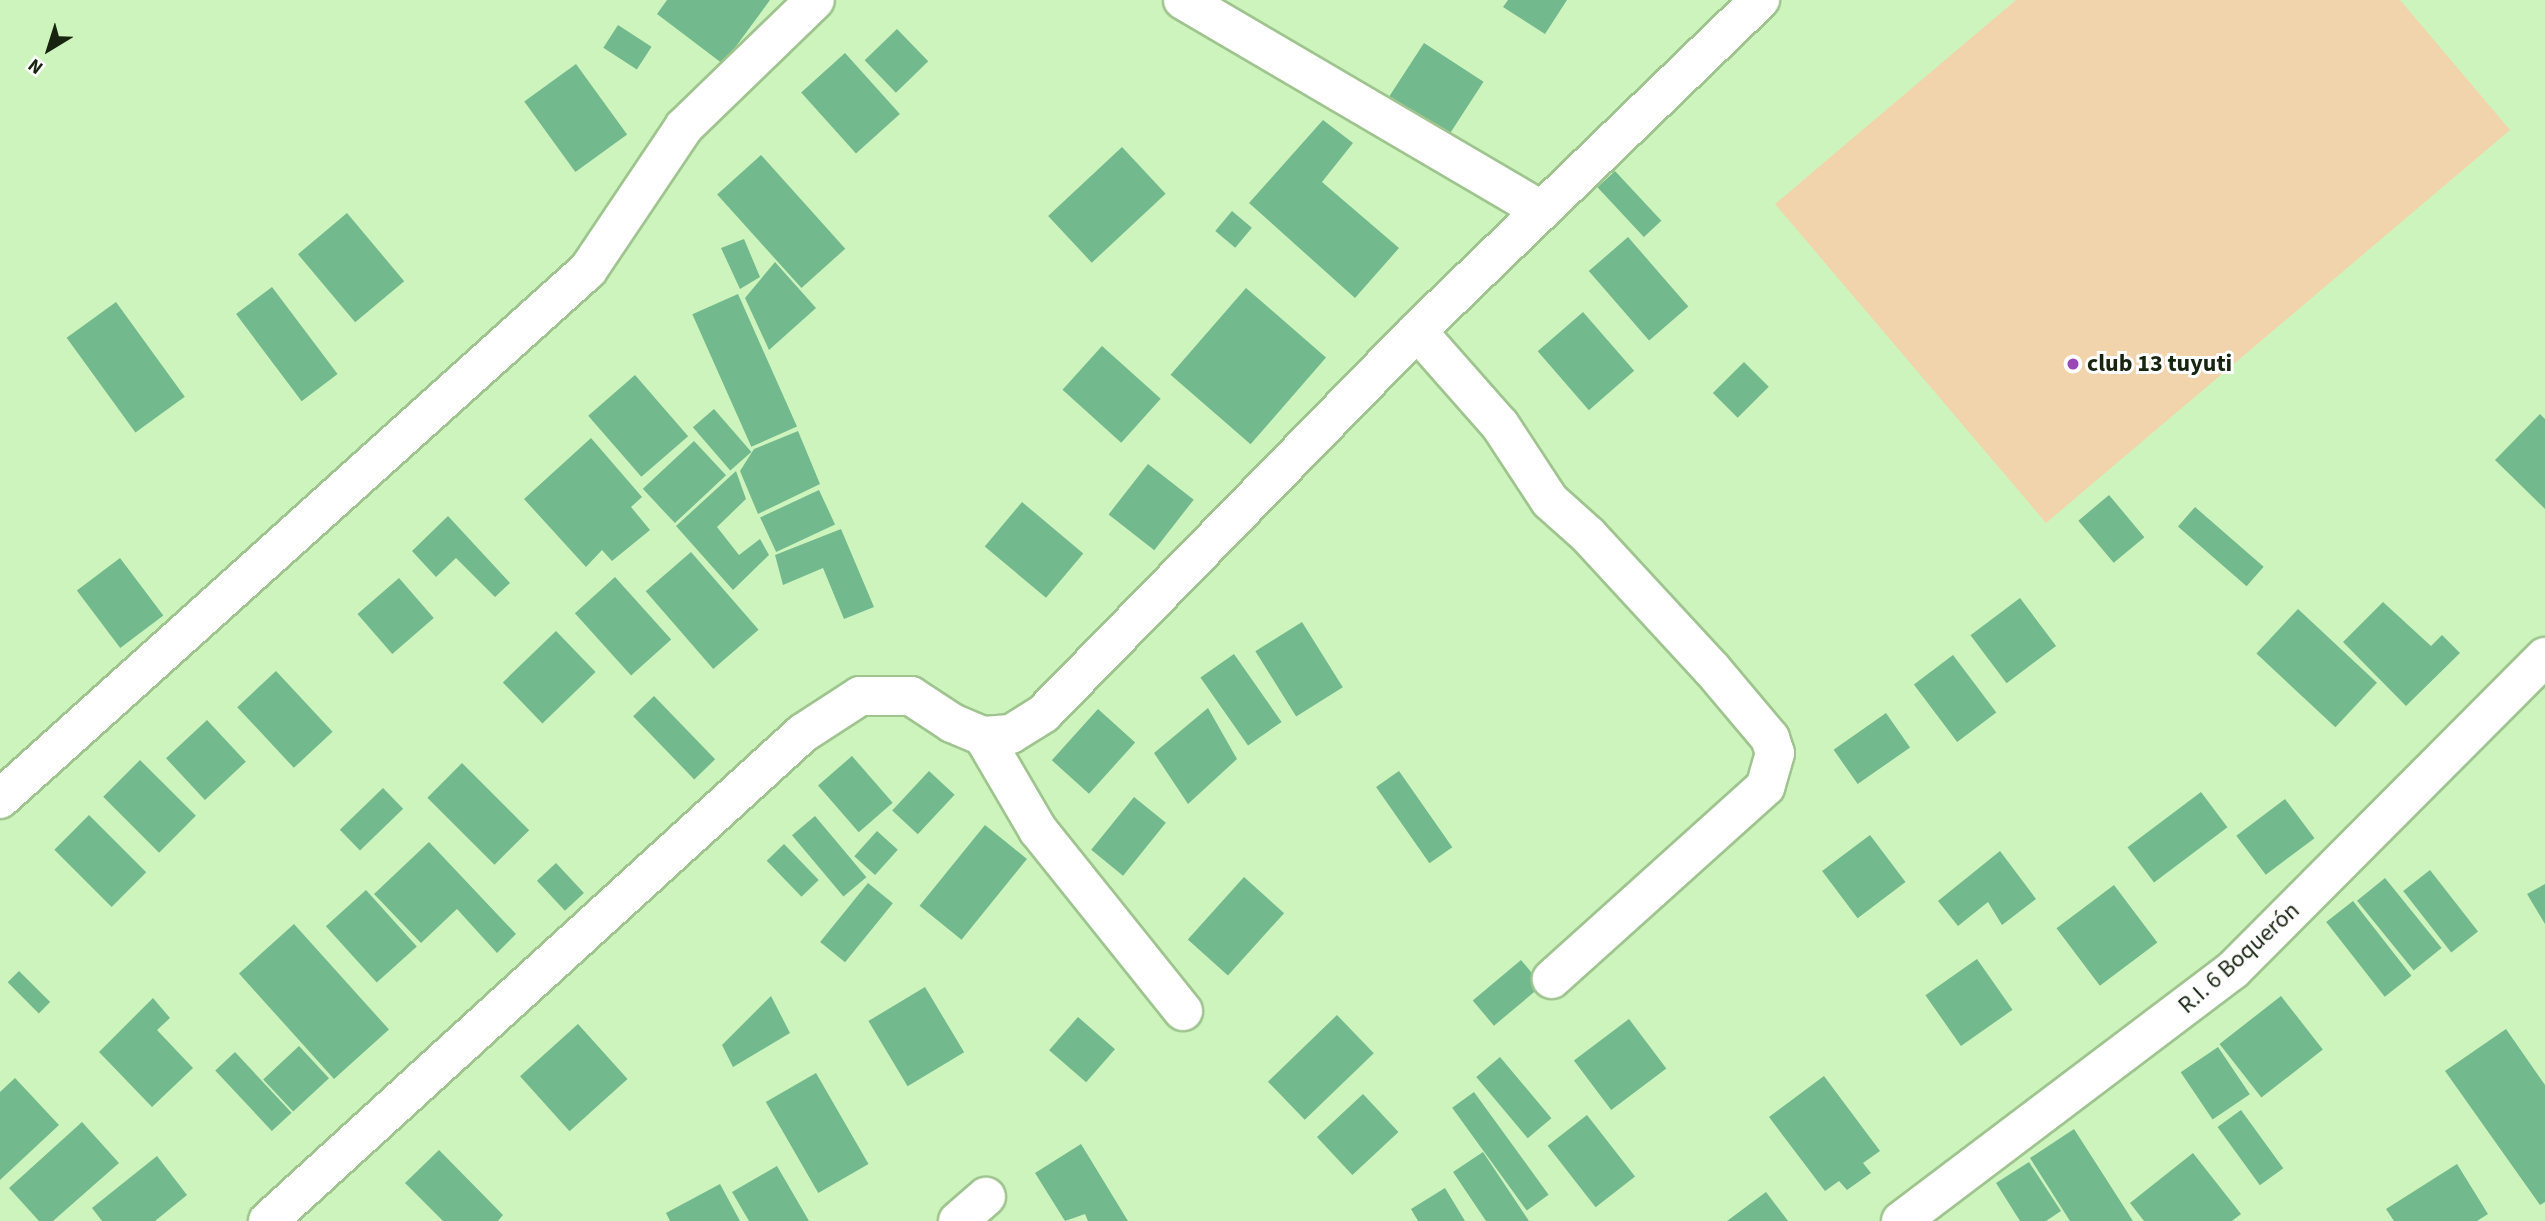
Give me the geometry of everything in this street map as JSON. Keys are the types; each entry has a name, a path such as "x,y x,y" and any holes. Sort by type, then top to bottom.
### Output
{"street":[{"path":"0,799 588,270 684,127 815,0"},
{"path":"1183,0 1541,210"},
{"path":"268,1221 803,733 860,696 911,696 951,723 983,736 1011,734 1044,713 1418,331 1760,0"},
{"path":"1418,331 1500,425 1550,501 1589,536 1711,668 1770,738 1775,753 1765,787 1552,979"},
{"name":"R.I. 6 Boquerón","path":"1901,1221 2233,970 2542,668"},
{"path":"983,736 1038,830 1183,1011"}],"shaded area":[{"name":"club 13 tuyuti","path":"2016,0 2400,0 2510,130 2046,523 1775,204"}],"building":[{"path":"667,0 770,0 723,64 657,14"},
{"path":"1508,0 1567,0 1545,34 1503,7"},
{"path":"618,25 652,47 637,69 603,48"},
{"path":"897,29 928,61 896,93 865,60"},
{"path":"1424,43 1484,82 1442,146 1382,108"},
{"path":"845,53 900,114 856,153 801,92"},
{"path":"576,64 627,134 575,172 524,102"},
{"path":"1323,120 1353,143 1322,182 1399,248 1355,298 1249,203"},
{"path":"1122,147 1166,194 1092,263 1048,216"},
{"path":"761,155 845,249 801,288 717,194"},
{"path":"1615,171 1661,221 1644,237 1597,187"},
{"path":"1232,211 1252,228 1235,248 1215,231"},
{"path":"347,213 404,281 355,322 298,254"},
{"path":"1628,237 1688,306 1649,341 1589,271"},
{"path":"744,239 760,277 740,289 721,248"},
{"path":"775,262 816,308 769,350 745,298"},
{"path":"272,287 338,374 302,401 236,314"},
{"path":"1246,288 1326,358 1251,444 1171,375"},
{"path":"738,294 797,426 751,447 692,314"},
{"path":"116,302 185,397 135,433 67,338"},
{"path":"1583,312 1634,371 1589,410 1538,351"},
{"path":"1102,346 1161,399 1121,443 1063,390"},
{"path":"1744,362 1769,387 1738,418 1713,393"},
{"path":"635,375 688,436 641,477 588,416"},
{"path":"714,409 751,452 730,470 693,427"},
{"path":"2540,414 2545,419 2545,509 2495,460"},
{"path":"798,431 820,484 758,514 740,471 754,449"},
{"path":"591,438 642,497 631,507 650,530 612,561 602,550 586,567 524,499"},
{"path":"694,441 726,475 675,523 643,489"},
{"path":"1148,464 1194,500 1154,550 1109,514"},
{"path":"736,471 746,499 717,527 739,555 760,539 769,555 733,590 676,526"},
{"path":"819,490 835,524 776,552 760,517"},
{"path":"2109,495 2144,537 2114,563 2078,521"},
{"path":"1022,502 1083,553 1046,598 985,546"},
{"path":"2195,507 2264,567 2247,586 2178,527"},
{"path":"448,516 510,583 495,597 456,558 436,577 412,551"},
{"path":"841,529 874,607 844,619 823,568 783,585 775,555"},
{"path":"691,552 759,630 713,669 646,591"},
{"path":"120,558 163,616 120,648 77,590"},
{"path":"615,577 671,639 631,676 575,613"},
{"path":"399,578 434,618 392,654 357,614"},
{"path":"2020,598 2056,646 2007,683 1970,635"},
{"path":"2383,602 2431,646 2442,635 2460,653 2406,706 2343,642"},
{"path":"2298,609 2377,683 2335,727 2256,654"},
{"path":"1302,622 1343,687 1296,716 1255,651"},
{"path":"556,631 596,672 542,723 503,682"},
{"path":"1234,654 1282,722 1248,746 1200,678"},
{"path":"1953,655 1996,713 1957,742 1914,684"},
{"path":"276,671 333,732 294,768 237,707"},
{"path":"654,696 715,759 694,779 633,716"},
{"path":"1208,708 1237,759 1188,804 1154,753"},
{"path":"1098,709 1135,742 1089,794 1052,760"},
{"path":"1886,713 1910,747 1858,784 1834,750"},
{"path":"207,720 246,762 205,800 166,758"},
{"path":"852,756 893,803 859,832 818,786"},
{"path":"140,760 196,816 159,853 103,797"},
{"path":"462,763 529,830 495,865 427,798"},
{"path":"929,771 955,795 918,834 892,810"},
{"path":"1399,771 1452,847 1429,863 1376,787"},
{"path":"383,788 403,809 360,851 340,830"},
{"path":"2201,792 2227,827 2154,883 2128,847"},
{"path":"1134,797 1166,823 1123,876 1091,850"},
{"path":"2285,799 2314,838 2266,875 2236,836"},
{"path":"89,815 146,872 112,907 54,850"},
{"path":"815,816 866,877 843,897 792,835"},
{"path":"985,825 1027,859 962,940 920,906"},
{"path":"877,831 898,850 875,875 854,856"},
{"path":"1870,835 1906,882 1858,918 1822,871"},
{"path":"429,842 516,934 497,953 457,909 421,943 374,894"},
{"path":"784,844 819,880 801,897 767,861"},
{"path":"2000,851 2036,899 2002,925 1988,902 1958,926 1938,901"},
{"path":"556,863 584,893 565,911 537,881"},
{"path":"2430,870 2478,931 2451,952 2403,891"},
{"path":"1244,877 1284,913 1228,976 1188,939"},
{"path":"2385,878 2442,948 2414,971 2357,901"},
{"path":"868,883 893,903 845,962 820,942"},
{"path":"2545,884 2545,924 2527,894"},
{"path":"2114,885 2157,943 2100,986 2056,928"},
{"path":"366,890 417,946 377,983 326,926"},
{"path":"2353,901 2411,976 2385,997 2326,922"},
{"path":"294,924 389,1030 334,1079 239,974"},
{"path":"1977,959 2013,1010 1961,1046 1925,995"},
{"path":"1521,960 1542,985 1494,1026 1473,1000"},
{"path":"19,971 50,1002 39,1013 8,982"},
{"path":"925,987 964,1052 908,1086 868,1021"},
{"path":"771,996 790,1033 733,1067 722,1045"},
{"path":"2281,996 2323,1050 2261,1098 2220,1044"},
{"path":"153,998 170,1018 157,1030 193,1068 152,1107 99,1052"},
{"path":"1337,1015 1374,1053 1305,1120 1268,1082"},
{"path":"1078,1017 1115,1049 1086,1082 1049,1050"},
{"path":"1629,1019 1666,1069 1611,1110 1574,1061"},
{"path":"578,1024 628,1079 570,1131 520,1076"},
{"path":"2506,1029 2545,1085 2545,1202 2540,1205 2445,1071"},
{"path":"299,1046 329,1078 293,1112 263,1079"},
{"path":"2218,1047 2250,1094 2213,1119 2181,1072"},
{"path":"235,1052 292,1113 272,1131 215,1070"},
{"path":"1500,1057 1551,1118 1528,1138 1476,1077"},
{"path":"816,1073 868,1164 818,1193 766,1102"},
{"path":"1824,1076 1880,1151 1863,1163 1871,1173 1847,1190 1839,1181 1825,1191 1769,1117"},
{"path":"15,1078 59,1125 0,1180 0,1092"},
{"path":"1474,1092 1549,1195 1527,1211 1452,1108"},
{"path":"1363,1094 1398,1132 1352,1175 1317,1137"},
{"path":"2241,1110 2283,1168 2260,1185 2218,1127"},
{"path":"1587,1115 1635,1176 1596,1207 1548,1146"},
{"path":"82,1122 119,1163 53,1221 39,1221 9,1188"},
{"path":"2074,1129 2133,1221 2070,1221 2030,1158"},
{"path":"1081,1144 1128,1221 1088,1221 1085,1214 1065,1221 1035,1173"},
{"path":"439,1150 503,1215 498,1221 443,1221 405,1183"},
{"path":"1483,1152 1529,1221 1486,1221 1453,1172"},
{"path":"2193,1153 2241,1214 2232,1221 2144,1221 2130,1203"},
{"path":"157,1156 187,1195 155,1221 102,1221 92,1208"},
{"path":"2029,1162 2061,1211 2046,1221 2020,1221 1996,1183"},
{"path":"2457,1164 2488,1214 2477,1221 2394,1221 2386,1209"},
{"path":"777,1166 809,1221 749,1221 732,1192"},
{"path":"720,1184 740,1221 670,1221 666,1213"},
{"path":"1445,1188 1465,1221 1418,1221 1411,1209"},
{"path":"1766,1192 1788,1221 1727,1221"}],"place":[{"name":"club 13 tuyuti","path":"2073,364"}]}
